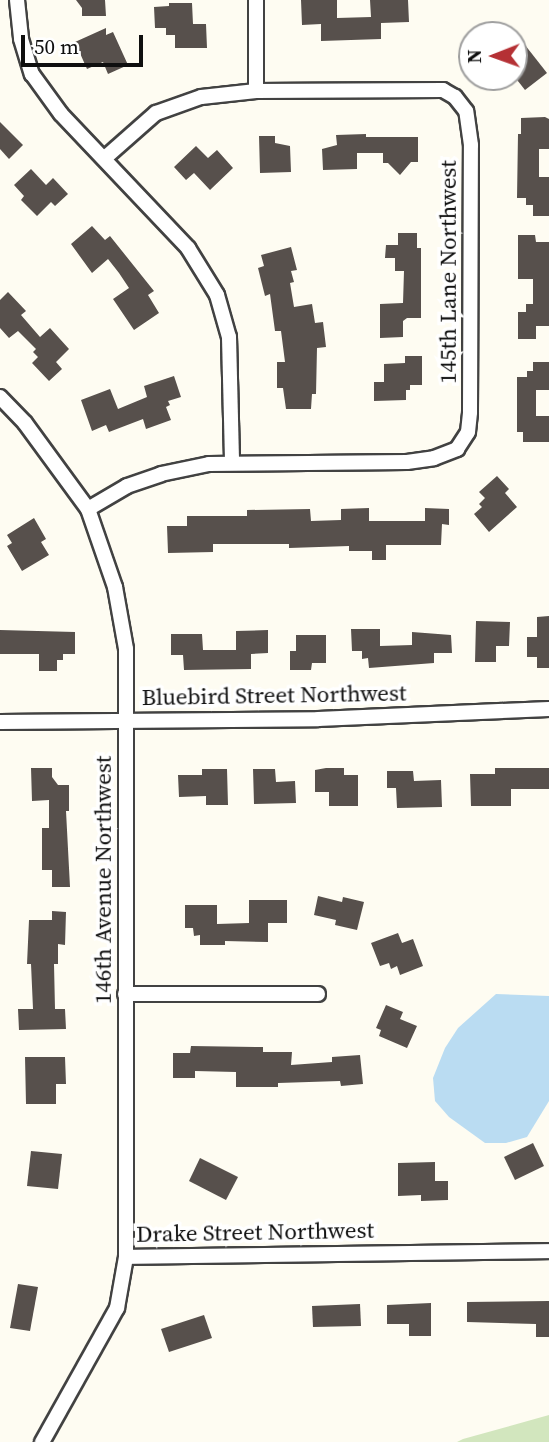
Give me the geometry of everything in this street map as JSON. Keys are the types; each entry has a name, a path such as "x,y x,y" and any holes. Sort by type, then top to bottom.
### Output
{"street":[{"path":"17,0 21,39 32,74 61,114 188,247 217,295 229,337 232,463 161,474 127,486 88,509"},
{"path":"105,158 156,113 201,97 256,91 256,0"},
{"name":"145th Lane Northwest","path":"232,463 407,462 434,458 457,449 468,432 470,412 471,145 466,111 455,97 443,90 256,91"},
{"name":"146th Avenue Northwest","path":"0,397 25,423 88,509 115,587 126,649 126,1257"},
{"name":"Bluebird Street Northwest","path":"0,723 318,719 549,709"},
{"path":"125,994 318,994"},
{"name":"Drake Street Northwest","path":"42,1442 117,1308 126,1257 549,1251"}],"green space":[{"path":"549,1415 549,1442 457,1442 463,1439"}],"water":[{"path":"496,994 549,996 549,1101 527,1137 506,1143 485,1143 449,1117 435,1101 433,1078 445,1048 458,1028"}],"building":[{"path":"76,0 105,0 106,16 82,16 82,8"},
{"path":"301,0 337,0 337,18 371,17 370,0 408,0 409,22 381,23 381,39 321,41 321,24 302,25"},
{"path":"169,3 192,3 193,24 206,24 207,48 175,48 175,35 166,35 166,28 155,28 154,7 169,6"},
{"path":"106,28 106,35 113,32 128,65 108,74 103,62 87,69 75,42"},
{"path":"528,49 547,73 528,88"},
{"path":"521,118 549,119 549,149 539,149 539,177 549,177 549,216 533,216 533,205 526,205 526,198 517,198 518,134 521,134"},
{"path":"0,122 23,145 9,159 0,149"},
{"path":"366,134 366,137 418,137 418,162 411,162 400,175 388,163 383,163 383,153 357,153 357,169 323,170 322,149 337,145 336,135"},
{"path":"259,136 275,136 275,143 290,146 291,172 260,173"},
{"path":"196,146 208,158 217,150 233,168 210,190 194,173 186,180 174,167"},
{"path":"31,169 46,185 53,178 68,194 55,206 51,202 37,216 21,200 24,196 14,185"},
{"path":"92,226 105,240 110,236 154,291 148,295 159,313 134,330 113,299 129,288 119,273 108,259 92,273 71,244"},
{"path":"398,233 417,233 417,248 421,248 421,318 407,318 403,321 403,337 380,338 380,304 403,303 404,271 395,271 395,258 385,258 386,245 398,245"},
{"path":"518,235 535,235 536,242 549,242 549,326 536,326 536,339 518,339 518,312 526,312 526,304 533,304 533,279 518,279"},
{"path":"291,247 297,270 291,271 294,282 290,283 294,307 312,304 315,323 323,322 326,347 317,348 316,394 312,394 311,409 286,409 283,388 277,388 277,362 285,362 281,331 275,331 270,294 265,296 258,268 264,266 261,255"},
{"path":"8,292 26,311 21,315 40,337 50,328 69,349 56,362 62,369 49,381 32,363 38,357 33,352 36,349 18,331 9,338 0,328 0,300"},
{"path":"405,356 422,356 422,385 410,385 410,390 406,390 406,400 374,401 374,382 384,382 384,364 405,363"},
{"path":"533,362 549,362 549,390 536,390 536,416 549,416 549,442 523,442 523,432 517,432 517,377 527,377 527,371 533,371"},
{"path":"174,376 181,397 168,401 170,405 166,407 171,420 146,429 143,419 109,432 106,425 92,431 81,400 110,389 118,409 147,397 144,386"},
{"path":"497,476 509,489 505,493 517,507 489,532 474,514 482,507 479,504 485,498 479,492"},
{"path":"369,508 369,521 425,521 425,508 449,509 449,525 442,524 441,545 386,545 386,560 372,560 372,551 349,551 349,546 289,548 289,544 213,544 213,552 168,553 167,526 187,526 187,516 247,516 247,510 310,509 311,521 341,520 341,509"},
{"path":"34,518 46,539 41,542 49,555 22,571 7,546 12,543 7,535"},
{"path":"549,616 549,668 537,668 537,657 527,657 527,637 537,637 537,617"},
{"path":"476,621 510,622 509,646 496,646 496,662 475,662"},
{"path":"351,629 380,629 380,646 412,645 412,632 451,635 452,653 434,653 434,663 369,668 368,658 362,659 362,651 352,651"},
{"path":"0,630 75,632 75,654 63,654 63,660 57,660 57,671 39,671 39,654 0,654"},
{"path":"268,630 268,653 251,654 251,669 184,670 183,655 171,655 171,634 202,634 203,650 236,650 236,631"},
{"path":"296,635 326,635 326,663 312,663 311,670 290,670 290,651 296,651"},
{"path":"31,768 52,768 52,777 58,785 69,785 69,811 66,811 70,887 52,887 52,870 42,870 42,828 49,828 49,800 32,801"},
{"path":"344,768 344,775 358,775 358,806 329,806 329,792 315,792 315,770"},
{"path":"495,768 549,768 549,789 511,789 511,806 471,806 470,774 495,774"},
{"path":"202,769 227,769 228,805 206,805 206,796 179,797 178,775 202,775"},
{"path":"253,769 275,769 276,782 295,781 296,803 254,804"},
{"path":"387,771 413,771 414,781 441,780 442,807 397,808 396,788 387,788"},
{"path":"318,896 342,902 343,897 364,902 357,930 335,925 336,920 314,915"},
{"path":"249,900 287,900 287,923 268,923 268,942 225,941 225,945 200,945 200,935 194,936 193,928 185,928 185,905 217,905 217,924 249,923"},
{"path":"52,911 66,912 65,945 58,944 58,964 54,964 55,1009 65,1009 66,1029 19,1030 18,1009 33,1009 31,964 27,964 29,920 52,920"},
{"path":"398,933 402,943 413,939 423,966 400,975 397,966 391,969 389,963 380,966 371,943"},
{"path":"386,1005 403,1012 400,1019 417,1026 407,1048 379,1036 381,1030 376,1028"},
{"path":"191,1046 263,1047 263,1052 292,1052 291,1065 332,1062 332,1057 360,1055 363,1084 341,1086 340,1081 278,1083 278,1087 236,1087 236,1072 195,1071 195,1078 173,1078 173,1053 190,1053"},
{"path":"25,1057 65,1057 66,1084 56,1084 56,1104 26,1104"},
{"path":"533,1143 544,1166 515,1180 504,1157"},
{"path":"31,1151 62,1154 58,1189 27,1186"},
{"path":"200,1158 238,1177 226,1200 189,1181"},
{"path":"435,1162 435,1181 448,1181 448,1200 421,1201 421,1195 398,1196 398,1163"},
{"path":"18,1284 38,1287 30,1331 10,1328"},
{"path":"549,1301 549,1337 536,1337 536,1324 467,1322 467,1302"},
{"path":"431,1303 431,1336 409,1336 409,1324 387,1324 387,1305"},
{"path":"360,1304 361,1326 313,1327 312,1306"},
{"path":"204,1315 212,1338 169,1352 161,1329"}]}
